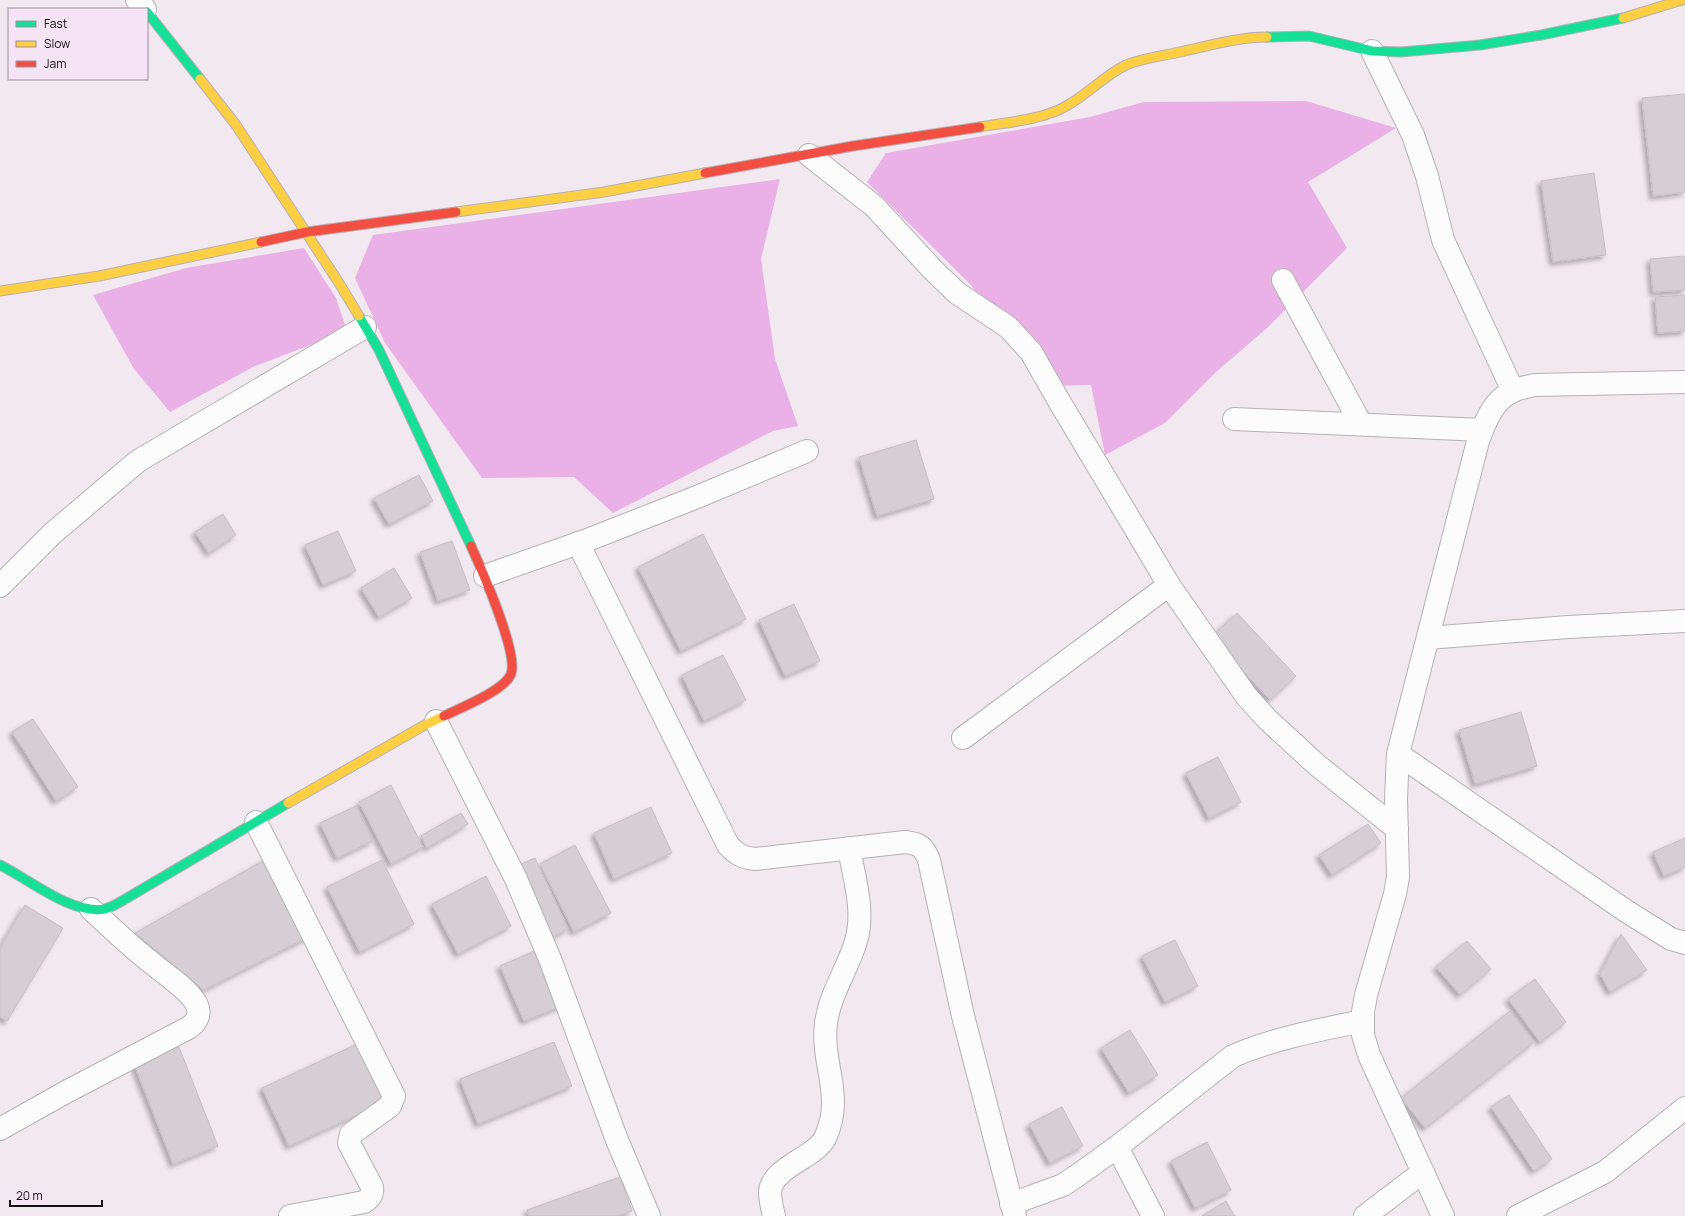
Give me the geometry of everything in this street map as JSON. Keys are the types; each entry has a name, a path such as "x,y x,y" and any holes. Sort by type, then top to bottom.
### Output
{"street":[{"path":"137,0 144,8"},
{"path":"0,291 99,276 307,232 604,192 809,154 1036,117 1054,112 1068,105 1111,73 1127,65 1141,60 1211,45 1257,38 1309,36 1372,51 1401,52 1436,50 1480,45 1541,35 1634,16 1682,0"},
{"path":"0,866 72,905 91,909 104,909 122,901 423,726 489,694 504,683 511,674 511,658 504,629 485,576 379,350 307,232 236,125 148,13"},
{"path":"1372,51 1413,135 1427,176 1443,240 1513,391"},
{"path":"809,154 874,206 957,293 1008,327 1031,352 1169,585 1247,697 1267,719 1318,765 1397,829"},
{"path":"1283,280 1361,424"},
{"path":"0,586 53,533 138,461 365,327"},
{"path":"1443,1216 1369,1055 1363,1035 1363,1021 1366,995 1395,894 1398,877 1396,798 1398,754 1478,441 1488,416 1499,400 1513,391 1534,385 1685,382"},
{"path":"1234,418 1482,430"},
{"path":"485,576 578,543 697,497 807,451"},
{"path":"578,543 728,845 735,853 745,858 756,859 905,842 916,844 924,849 929,860 963,1016 1013,1210 1063,1184 1117,1147 1233,1056 1248,1049 1284,1038 1363,1021"},
{"path":"963,738 1169,585"},
{"path":"1428,638 1568,627 1685,621"},
{"path":"436,721 516,879 547,951 617,1140 649,1216"},
{"path":"1398,754 1626,910 1671,939 1685,943"},
{"path":"256,822 394,1096 390,1106 351,1134 349,1138 372,1187 370,1198 364,1202 290,1216"},
{"path":"774,1216 770,1192 774,1179 822,1143 833,1114 833,1090 825,1038 826,1022 831,1000 856,942 860,924 860,910 849,848"},
{"path":"0,1129 66,1092 190,1027 198,1018 199,1014 196,1004 188,992 152,964 91,909"},
{"path":"1518,1216 1605,1172 1685,1108"},
{"path":"1117,1147 1153,1216"},
{"path":"1365,1216 1423,1172"}],"shaded area":[{"path":"1306,101 1396,128 1308,182 1347,248 1267,328 1216,372 1165,423 1105,455 1091,385 1050,386 970,284 867,182 886,153 1090,117 1144,102"},
{"path":"780,179 761,259 775,359 798,426 773,431 613,513 574,477 482,478 385,343 355,278 373,235"},
{"path":"304,248 336,298 345,325 321,341 253,367 170,412 134,369 93,295 186,268"}],"building":[{"path":"1685,94 1685,192 1653,196 1642,98"},
{"path":"1594,173 1606,255 1553,262 1541,181"},
{"path":"1685,256 1685,290 1653,292 1650,259"},
{"path":"1685,295 1685,331 1658,333 1655,297"},
{"path":"916,440 934,499 877,516 859,457"},
{"path":"419,475 433,501 389,524 374,498"},
{"path":"223,514 236,535 209,553 195,532"},
{"path":"338,531 356,571 323,585 305,545"},
{"path":"703,534 746,619 681,651 638,567"},
{"path":"452,541 470,590 438,601 420,552"},
{"path":"394,568 412,598 379,617 361,588"},
{"path":"794,604 820,661 785,676 759,620"},
{"path":"1237,613 1296,676 1270,700 1211,637"},
{"path":"723,655 746,700 704,721 682,675"},
{"path":"1521,712 1537,766 1475,784 1459,730"},
{"path":"33,719 78,787 56,801 12,732"},
{"path":"1218,757 1241,802 1209,818 1186,773"},
{"path":"391,785 423,847 391,864 359,802"},
{"path":"356,806 373,841 337,858 320,823"},
{"path":"651,807 672,853 614,879 594,833"},
{"path":"461,813 468,824 427,848 421,836"},
{"path":"1368,824 1381,843 1332,875 1319,855"},
{"path":"1685,838 1685,867 1664,876 1653,852"},
{"path":"575,845 611,913 574,932 540,864"},
{"path":"268,858 312,935 204,990 135,933"},
{"path":"535,858 568,929 552,937 519,865"},
{"path":"382,860 414,924 360,952 327,887"},
{"path":"486,876 511,926 458,954 432,904"},
{"path":"25,905 63,928 7,1021 0,1017 0,948"},
{"path":"1621,934 1647,970 1610,992 1600,974"},
{"path":"1175,940 1198,986 1165,1002 1142,956"},
{"path":"1467,941 1491,969 1460,995 1436,967"},
{"path":"537,950 561,1006 524,1021 500,966"},
{"path":"1535,979 1566,1022 1540,1042 1508,999"},
{"path":"1510,1011 1534,1042 1425,1128 1401,1098"},
{"path":"1130,1030 1158,1075 1129,1093 1101,1048"},
{"path":"554,1042 572,1086 478,1124 460,1079"},
{"path":"357,1044 385,1102 289,1146 262,1088"},
{"path":"179,1047 218,1146 173,1164 134,1064"},
{"path":"1509,1095 1552,1159 1534,1171 1491,1107"},
{"path":"1062,1107 1083,1146 1050,1163 1029,1124"},
{"path":"1207,1142 1231,1190 1195,1208 1171,1161"},
{"path":"620,1177 632,1211 616,1216 529,1216 527,1210"},
{"path":"1226,1201 1235,1216 1202,1216"}],"traffic: fast":[{"path":"148,13 200,79"},
{"path":"1267,37 1309,36 1372,51 1401,52 1480,45 1541,35 1623,18"},
{"path":"359,316 379,350 471,546"},
{"path":"0,865 51,894 78,907 105,909 120,902 288,803"}],"traffic: slow":[{"path":"1623,18 1682,0"},
{"path":"980,127 1026,120 1058,110 1076,100 1118,69 1132,63 1223,42 1245,38 1267,37"},
{"path":"200,79 236,125 359,316"},
{"path":"456,212 604,192 705,173"},
{"path":"0,291 99,276 261,242"},
{"path":"288,803 423,726 444,716"}],"traffic: jam":[{"path":"705,173 853,146 980,127"},
{"path":"261,242 307,232 456,212"},
{"path":"444,716 491,693 500,687 511,674 512,664 510,649 498,611 471,546"}]}
